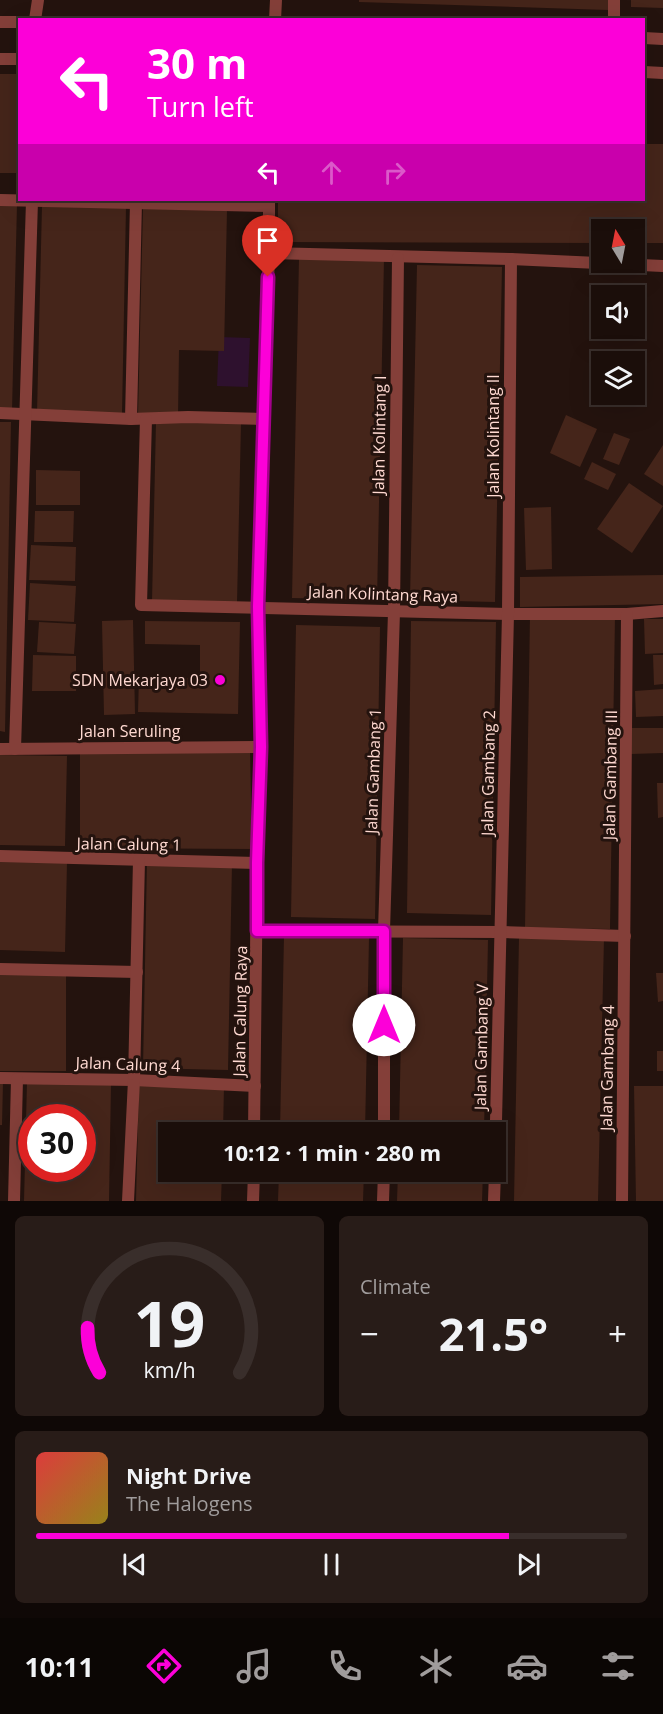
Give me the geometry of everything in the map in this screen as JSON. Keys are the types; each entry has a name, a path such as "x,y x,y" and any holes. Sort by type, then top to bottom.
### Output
{"street":[{"path":"35,18 38,0"},
{"path":"275,18 276,0"},
{"path":"614,0 614,18"},
{"path":"0,22 18,22"},
{"path":"645,38 663,39"},
{"path":"0,59 18,59"},
{"path":"645,72 663,73"},
{"path":"0,200 18,201"},
{"path":"15,749 32,201 269,203"},
{"path":"131,419 136,202"},
{"name":"Jalan Calung Raya","path":"254,1122 257,863 261,747 258,607 269,203"},
{"path":"269,253 398,258 511,259 663,266"},
{"name":"Jalan Kolintang I","path":"394,612 398,258"},
{"name":"Jalan Kolintang II","path":"508,614 511,259"},
{"path":"0,414 131,419 188,417 264,419"},
{"name":"Jalan Kolintang Raya","path":"146,419 141,605 508,614 627,614 663,611"},
{"name":"Jalan Gambang 1","path":"384,1122 384,931 394,612"},
{"name":"Jalan Gambang 2","path":"501,932 508,614"},
{"name":"Jalan Gambang III","path":"625,936 627,614"},
{"name":"Jalan Seruling","path":"0,748 261,747"},
{"name":"Jalan Calung 1","path":"0,856 257,863"},
{"path":"128,1201 134,1080 139,860"},
{"path":"257,931 501,932 625,936"},
{"name":"Jalan Gambang V","path":"496,1122 501,932"},
{"name":"Jalan Gambang 4","path":"622,1201 625,936"},
{"path":"0,969 137,972"},
{"name":"Jalan Calung 4","path":"0,1078 134,1080 255,1086"},
{"path":"14,1201 17,1079"},
{"path":"253,1201 254,1182"},
{"path":"382,1201 383,1182"},
{"path":"494,1201 495,1182"}],"shaded area":[{"path":"219,337 250,338 248,387 217,386"}],"building":[{"path":"359,0 608,0 608,10 359,2"},
{"path":"631,0 663,0 663,8 631,7"},
{"path":"0,74 18,74 18,173 0,173"},
{"path":"645,144 663,144 663,243 645,243 645,219 591,219 591,243 278,242 278,201 645,201"},
{"path":"0,204 17,204 12,411 0,411"},
{"path":"42,206 126,207 122,414 37,413"},
{"path":"143,208 227,210 224,351 179,350 178,416 138,415"},
{"path":"299,258 384,259 377,600 292,598"},
{"path":"417,265 502,267 495,602 410,600"},
{"path":"566,415 597,429 580,467 550,453"},
{"path":"0,422 11,422 5,732 0,731"},
{"path":"156,422 241,423 237,603 152,601"},
{"path":"614,433 630,439 619,465 603,459"},
{"path":"663,445 663,486 644,474"},
{"path":"592,462 616,474 608,490 584,479"},
{"path":"36,470 80,471 80,505 36,505"},
{"path":"629,483 663,506 632,553 597,529"},
{"path":"551,507 552,569 526,570 524,508"},
{"path":"35,511 74,511 73,542 34,542"},
{"path":"31,545 76,547 75,581 29,580"},
{"path":"663,575 663,604 520,607 520,577"},
{"path":"30,583 76,586 74,622 28,620"},
{"path":"530,615 615,616 610,929 525,928"},
{"path":"644,619 663,619 663,653 645,654"},
{"path":"133,620 135,714 104,715 102,621"},
{"path":"145,621 240,622 238,714 138,712 139,677 200,678 200,645 145,644"},
{"path":"411,621 496,622 491,915 407,913"},
{"path":"39,622 76,624 74,654 37,652"},
{"path":"296,625 380,627 375,919 291,917"},
{"path":"33,655 76,656 76,691 32,691"},
{"path":"653,655 663,655 663,684 654,685"},
{"path":"663,689 663,716 636,717 635,691"},
{"path":"631,728 663,728 663,753 631,754"},
{"path":"250,750 252,849 80,848 80,751"},
{"path":"0,755 67,756 65,846 0,845"},
{"path":"657,783 663,783 663,817 658,818"},
{"path":"0,860 67,862 65,952 0,950"},
{"path":"147,861 232,863 228,1070 143,1068"},
{"path":"284,936 369,938 365,1122 280,1122"},
{"path":"519,937 604,938 598,1201 514,1201"},
{"path":"403,938 488,940 484,1122 399,1122"},
{"path":"656,973 663,973 663,1001 658,1002"},
{"path":"0,974 66,974 66,1071 0,1071"},
{"path":"657,1051 663,1051 663,1071 657,1071"},
{"path":"0,1082 3,1082 2,1125 0,1125"},
{"path":"27,1082 111,1084 109,1201 24,1201 24,1182 96,1182 96,1104 26,1104"},
{"path":"139,1085 224,1086 223,1122 158,1122 158,1182 222,1182 221,1201 136,1201"},
{"path":"634,1086 663,1086 663,1201 636,1201"},
{"path":"279,1182 364,1182 363,1201 278,1201"},
{"path":"398,1182 483,1182 482,1201 397,1201"}],"place":[{"name":"SDN Mekarjaya 03","path":"220,680"}],"route":[{"path":"268,277 258,607 261,747 257,931 384,931 384,1025"}]}
